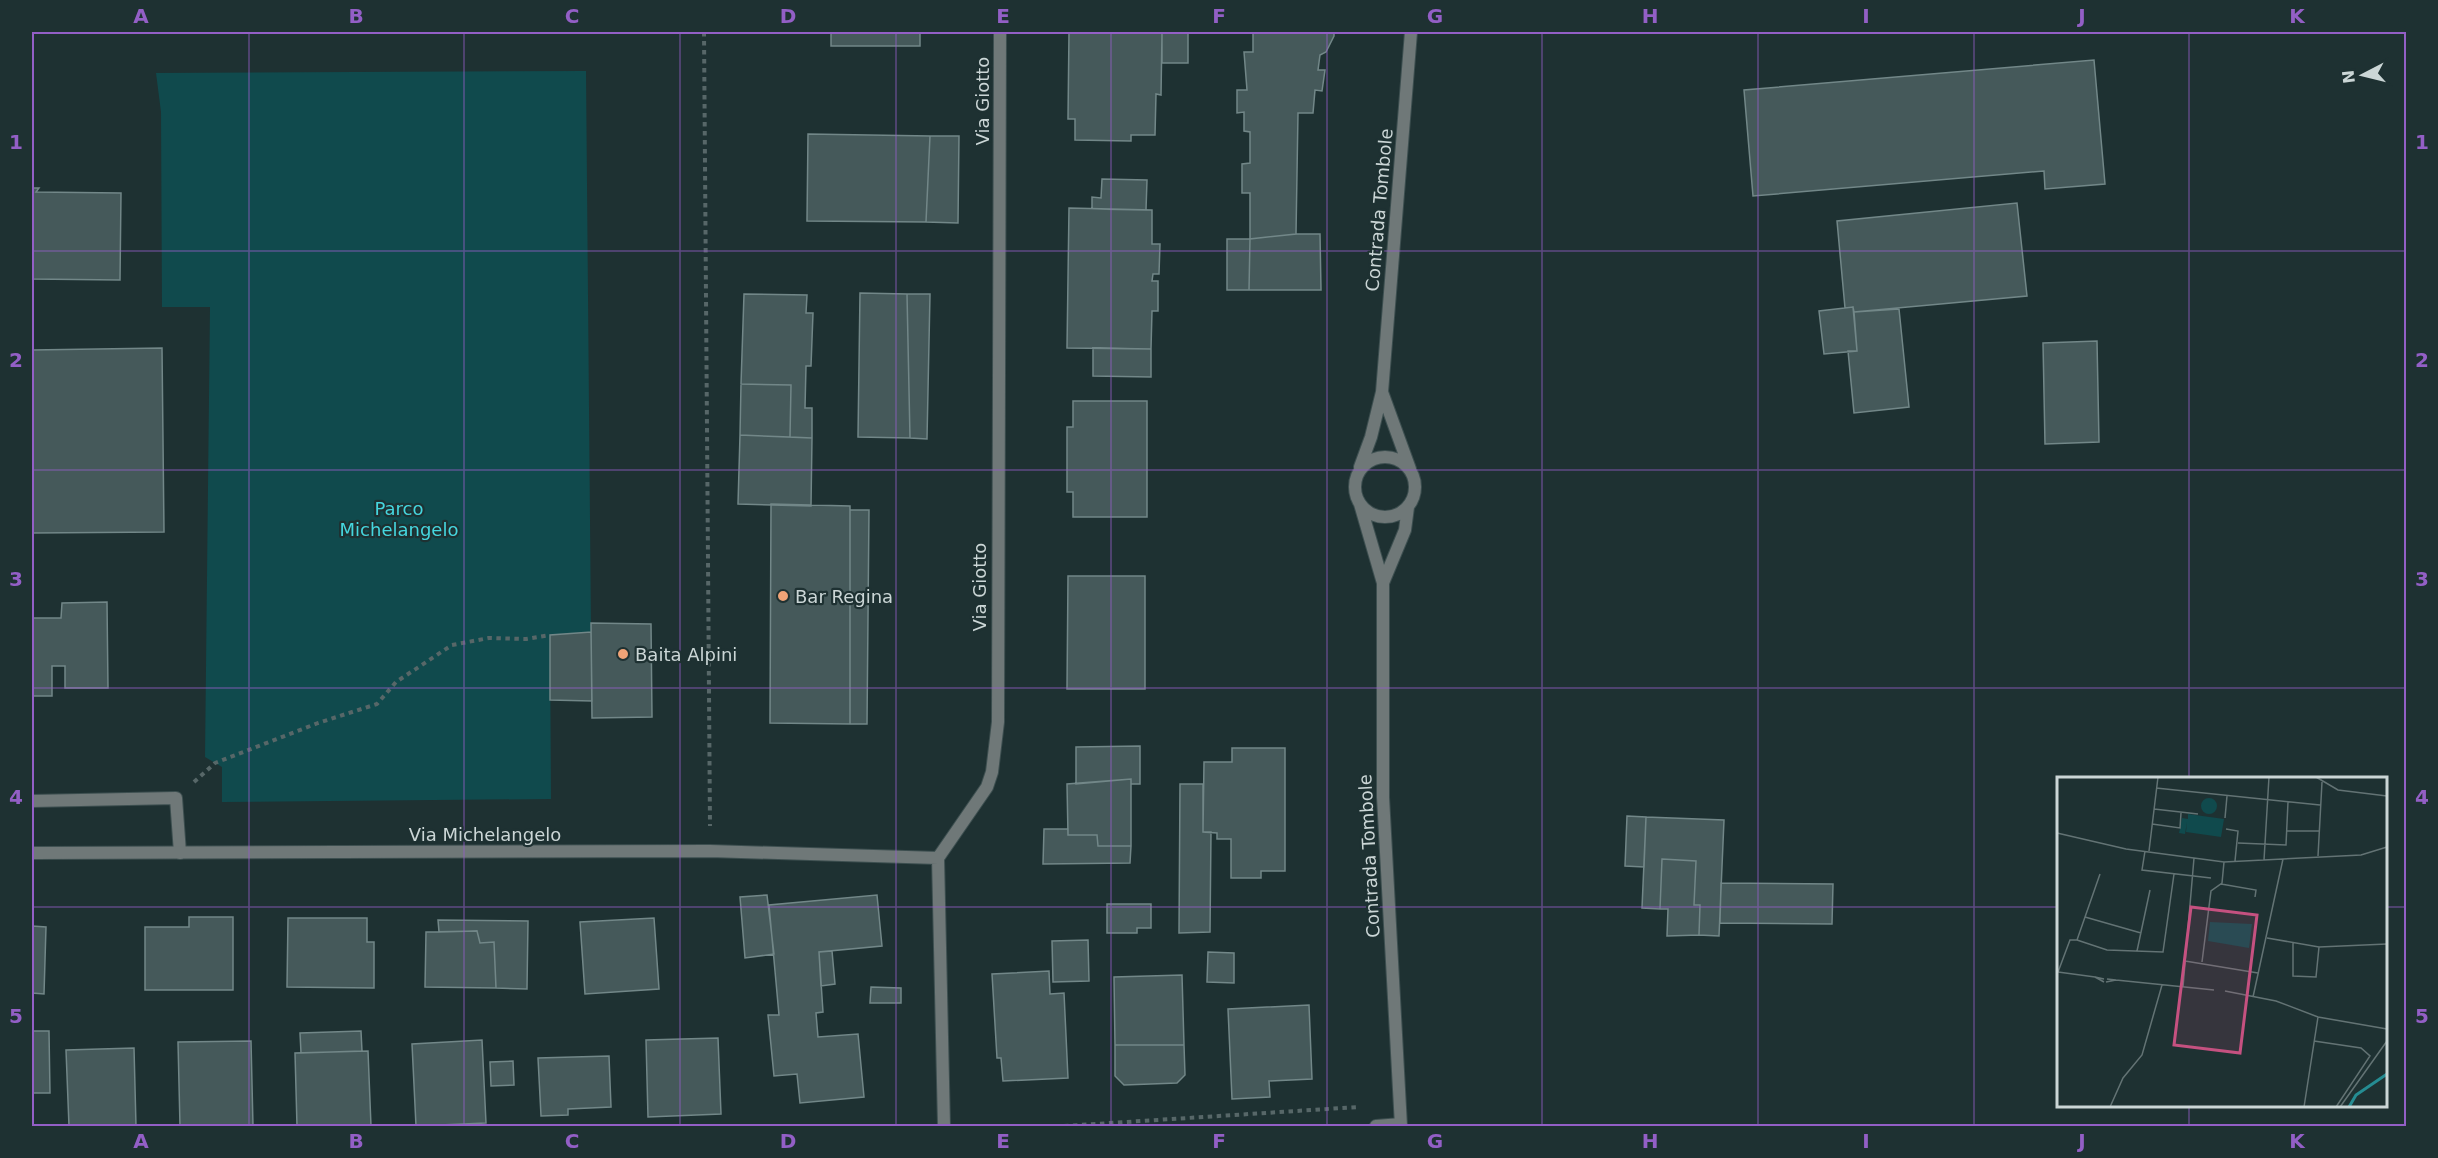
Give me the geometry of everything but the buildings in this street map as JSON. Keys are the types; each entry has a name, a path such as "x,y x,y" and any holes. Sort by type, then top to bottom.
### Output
{"street":[{"name":"Via Giotto","path":"938,858 987,787 992,772 998,722 1000,32"},
{"name":"Contrada Tombole","path":"1357,476 1371,437 1382,392 1411,32"},
{"name":"Contrada Tombole","path":"1382,392 1411,470"},
{"path":"1378,457 1396,458 1411,470 1416,489 1408,507 1392,516 1383,517 1366,510 1360,503 1355,485 1357,476 1369,461 1378,457"},
{"name":"Contrada Tombole","path":"1360,503 1383,583 1383,797 1401,1125"},
{"name":"Contrada Tombole","path":"1383,583 1405,530 1408,507"},
{"path":"32,801 176,798 180,853"},
{"name":"Via Michelangelo","path":"32,853 710,851 938,858"},
{"path":"938,858 944,1126"},
{"path":"1376,1126 1401,1125"}],"path":[{"path":"704,32 710,851"},
{"path":"176,798 214,763 318,723 377,704 396,682 452,645 489,638 526,639 550,635"},
{"path":"1064,1126 1362,1106"}],"green space":[{"name":"Parco Michelangelo","path":"586,71 591,632 550,636 551,799 222,802 222,767 205,757 210,307 162,307 161,112 156,73"}],"place":[{"name":"Bar Regina","path":"783,596"},
{"name":"Baita Alpini","path":"623,654"}]}
